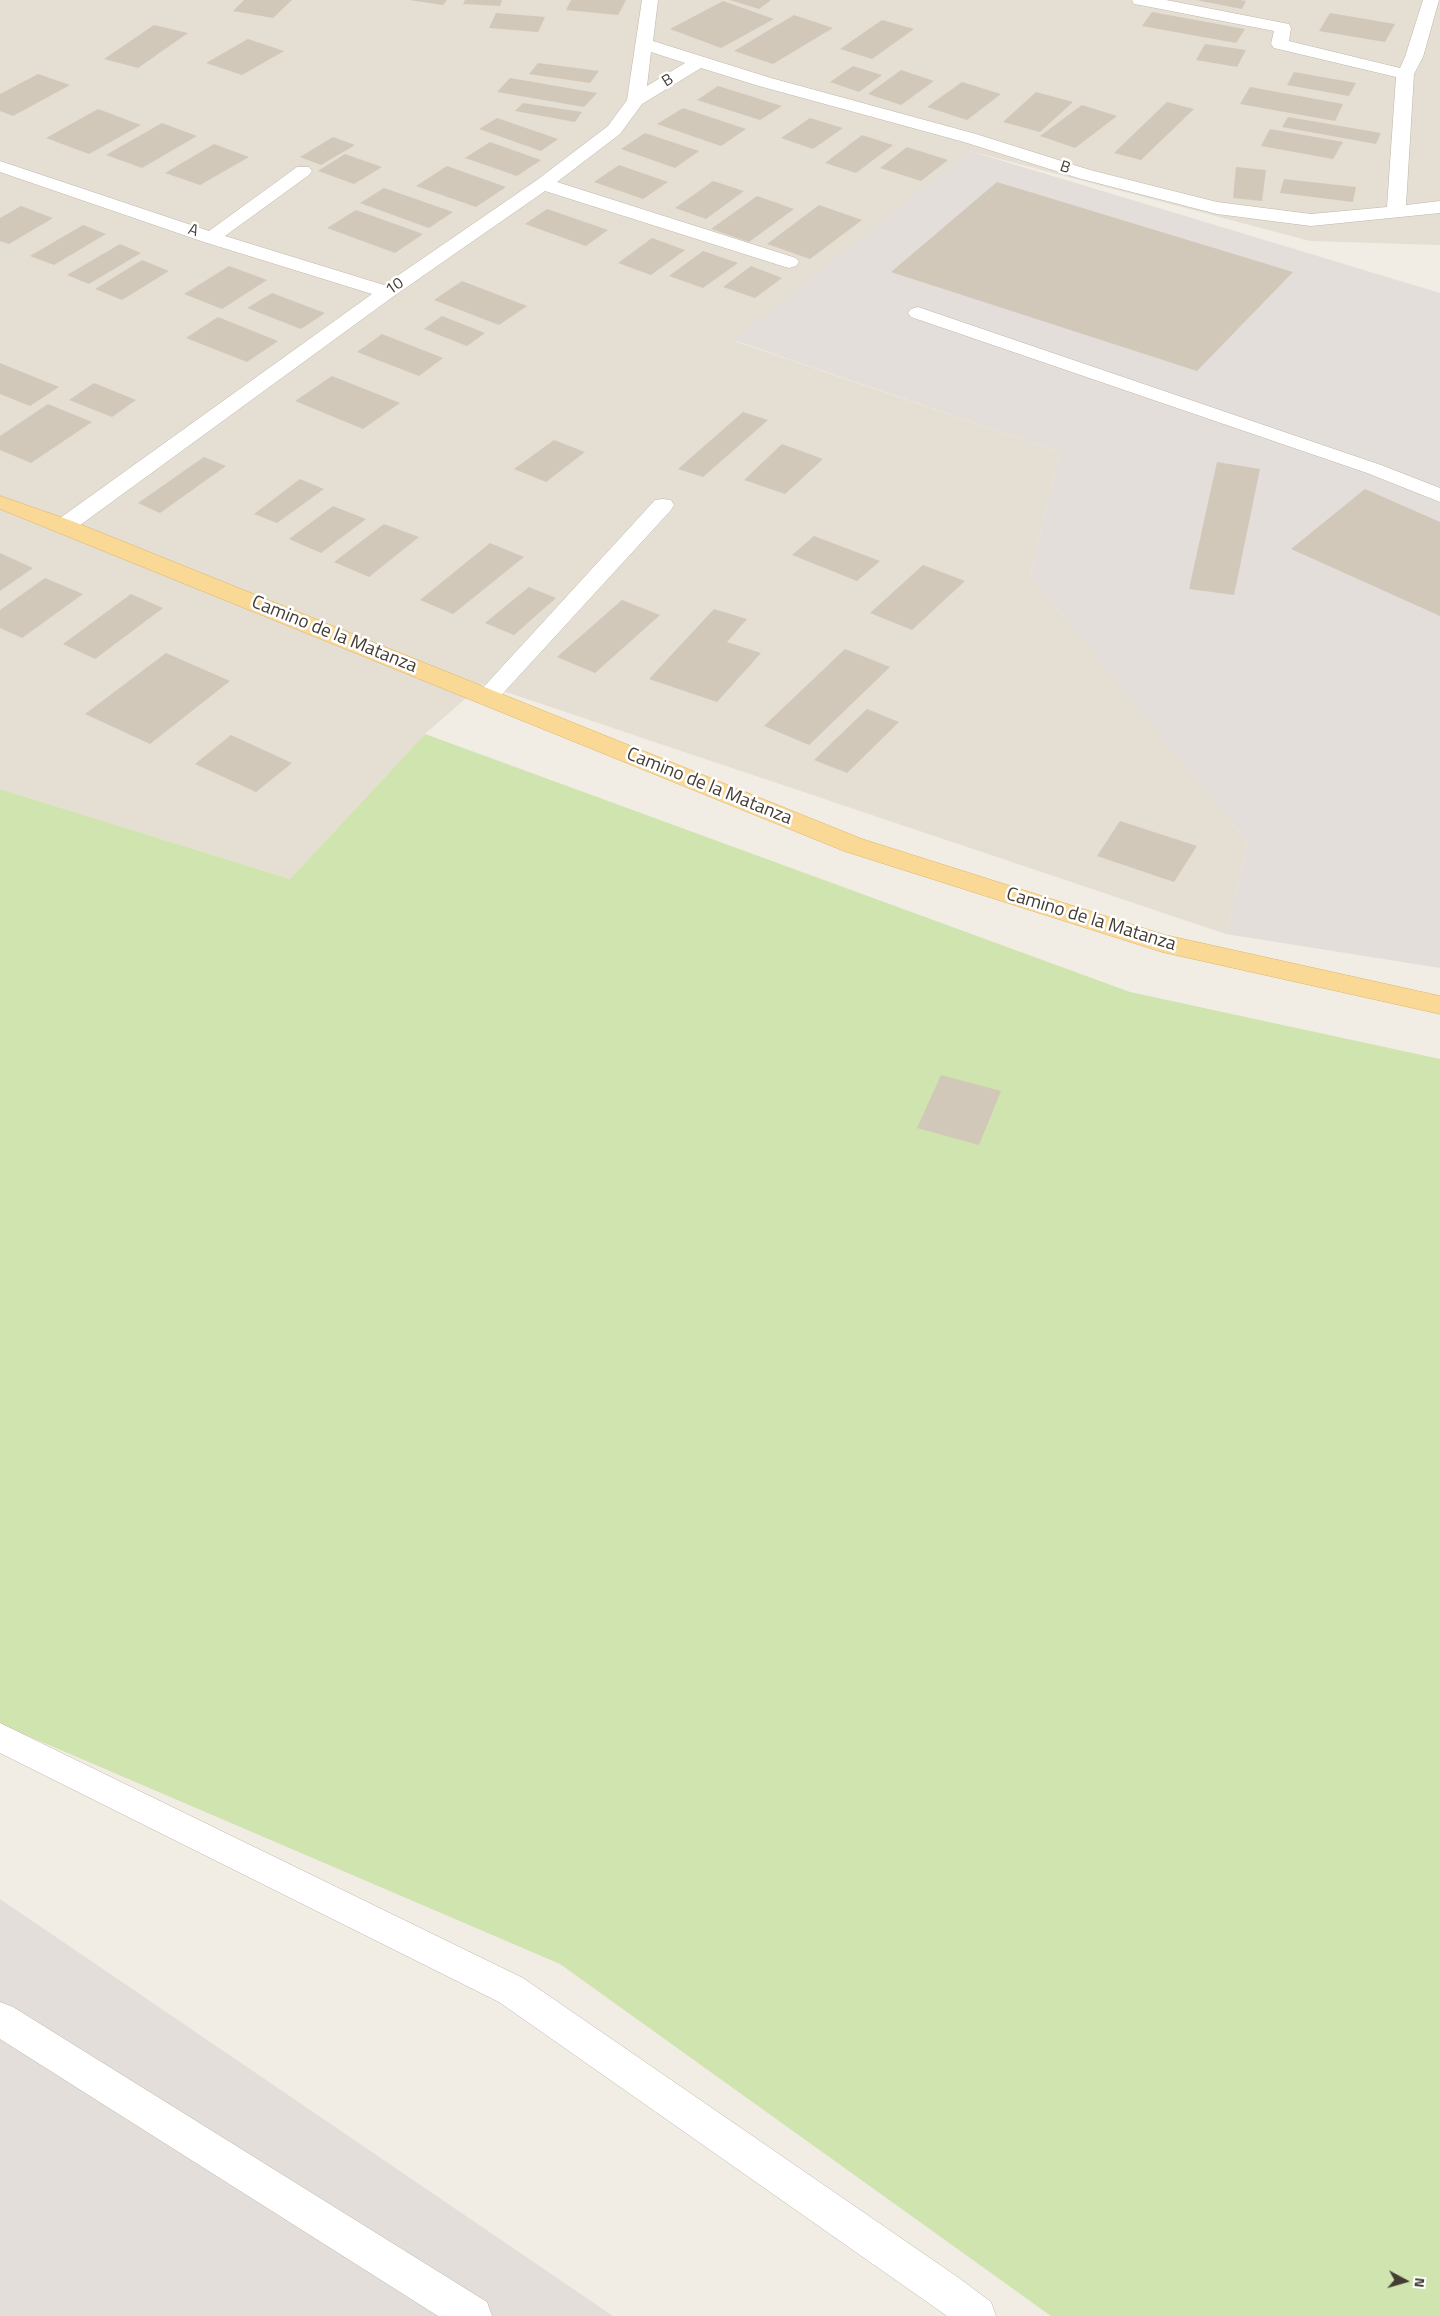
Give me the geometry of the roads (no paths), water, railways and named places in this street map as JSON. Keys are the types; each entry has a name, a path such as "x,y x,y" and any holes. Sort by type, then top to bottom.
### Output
{"main road":[{"name":"Camino de la Matanza","path":"0,502 487,696 853,845 1162,943 1440,1005"}],"street":[{"name":"10","path":"64,526 387,292 543,184 614,130 636,100 650,0"},
{"path":"1140,0 1284,28 1280,44 1406,74"},
{"path":"1396,212 1406,74 1414,57 1430,0"},
{"name":"B","path":"644,44 765,82 970,138 1084,174 1217,208 1311,220 1440,207"},
{"name":"B","path":"636,100 700,61"},
{"name":"A","path":"0,166 211,238 387,292"},
{"path":"211,238 303,172"},
{"path":"543,184 788,262"},
{"path":"918,313 1374,469 1440,496"},
{"path":"487,696 663,505"},
{"path":"0,1737 511,1990 946,2291 977,2316"},
{"path":"0,2019 473,2316"}]}
